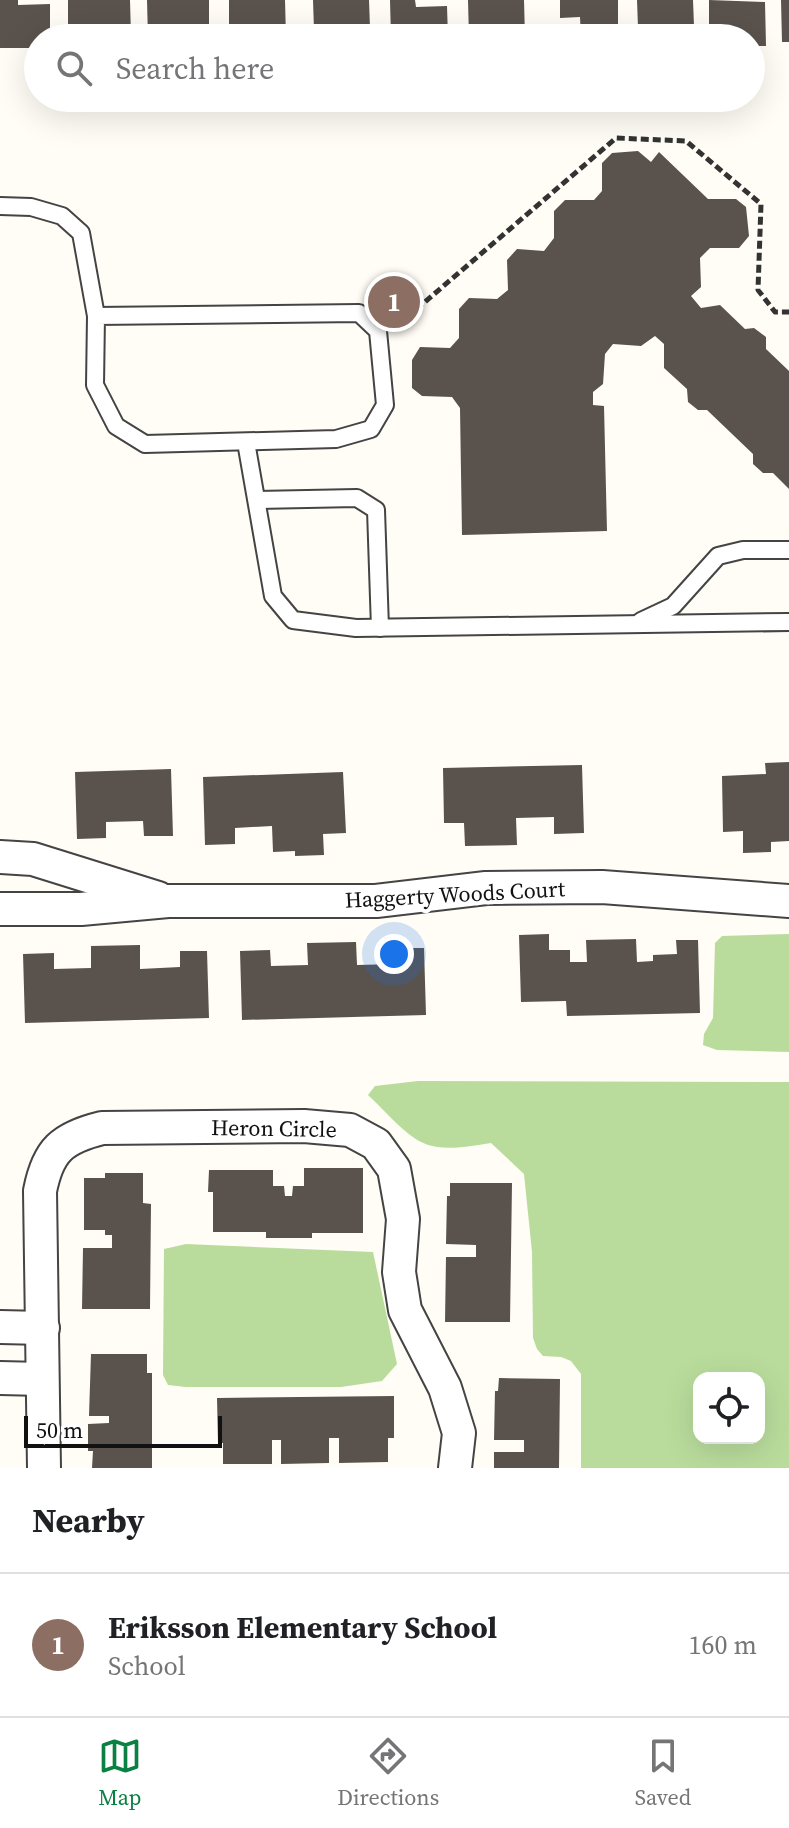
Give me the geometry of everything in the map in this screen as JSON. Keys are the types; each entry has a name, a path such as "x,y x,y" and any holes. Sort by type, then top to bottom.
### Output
{"street":[{"name":"Haggerty Woods Court","path":"0,857 33,859 168,901"},
{"name":"Haggerty Woods Court","path":"0,909 81,909 168,901 376,901 486,888 602,887 789,901"},
{"name":"Heron Circle","path":"44,1468 40,1191 51,1157 61,1144 81,1133 102,1128 304,1126 350,1130 376,1144 394,1169 403,1219 399,1272 405,1310 445,1388 459,1433 455,1468"},
{"path":"0,1327 43,1328"},
{"path":"0,1378 42,1379"}],"lane":[{"path":"0,206 31,207 62,216 81,233 96,316 95,385 116,426 145,444 336,439 371,429 385,405 378,331 359,313 96,316"},
{"path":"246,442 273,596 293,620 356,628 789,622"},
{"path":"257,500 357,498 376,510 380,628"},
{"path":"636,624 673,606 718,556 743,550 789,550"}],"path":[{"path":"378,331 397,325 616,138 686,141 761,204 758,290 775,312 789,312"}],"green space":[{"path":"789,934 789,1052 717,1050 703,1045 704,1034 713,1018 715,943 722,936"},
{"path":"418,1081 789,1082 789,1468 581,1468 581,1374 571,1361 543,1356 533,1338 532,1252 524,1174 491,1143 448,1148 421,1142 398,1125 368,1095 375,1086"},
{"path":"186,1244 373,1252 397,1364 382,1381 341,1387 168,1385 163,1375 164,1249"}],"building":[{"path":"0,0 18,0 18,5 50,4 50,24 24,24 24,48 0,48"},
{"path":"68,0 130,0 131,24 68,24"},
{"path":"147,0 209,0 209,24 148,24"},
{"path":"229,0 285,0 286,24 229,24"},
{"path":"313,0 369,0 370,24 314,24"},
{"path":"390,0 415,0 416,7 447,6 448,24 391,24"},
{"path":"468,0 524,0 525,24 469,24"},
{"path":"560,0 618,0 618,24 580,24 580,17 560,18"},
{"path":"637,0 693,0 694,24 638,24"},
{"path":"709,0 765,2 766,46 765,24 709,24"},
{"path":"781,0 789,0 789,42 782,42"},
{"path":"638,151 651,162 659,152 708,199 736,199 746,207 749,236 739,248 710,248 700,258 701,287 691,296 701,308 720,305 745,329 754,328 766,337 766,349 789,371 789,489 773,473 763,473 753,464 753,454 707,410 698,410 688,402 687,389 664,368 664,344 655,336 641,346 613,344 605,354 603,384 593,392 593,405 604,406 607,531 462,535 460,408 452,397 422,396 412,388 412,360 420,347 450,348 459,338 459,309 469,298 497,299 508,290 507,260 517,249 544,251 554,238 554,211 565,200 594,200 602,191 602,163 612,153"},
{"path":"789,762 789,841 771,842 771,852 743,853 743,831 723,832 722,776 766,774 765,763"},
{"path":"582,765 584,833 554,834 554,817 516,818 517,845 465,846 464,823 444,823 443,768"},
{"path":"171,769 173,836 144,836 143,821 106,822 106,838 77,839 75,772"},
{"path":"343,772 346,833 323,834 324,855 295,856 295,851 273,852 272,826 235,828 235,844 205,845 203,777"},
{"path":"549,934 549,950 570,950 570,962 587,962 586,940 636,939 637,962 653,961 653,955 677,954 676,940 698,940 700,1013 567,1016 566,1001 521,1002 519,935"},
{"path":"356,942 357,965 397,964 396,948 424,948 426,1015 242,1020 240,951 270,950 271,966 308,965 307,943"},
{"path":"140,945 140,969 180,967 180,951 207,951 209,1018 25,1023 23,954 54,953 54,969 91,968 91,946"},
{"path":"304,1168 363,1168 363,1233 312,1233 312,1238 266,1238 266,1232 213,1232 213,1192 208,1192 209,1170 273,1170 273,1186 284,1186 285,1196 292,1196 293,1186 304,1186"},
{"path":"105,1173 143,1173 143,1203 151,1204 150,1309 82,1309 83,1248 112,1248 112,1235 105,1235 105,1230 84,1230 84,1178 105,1178"},
{"path":"450,1183 512,1183 510,1322 445,1322 446,1257 476,1257 476,1245 446,1244"},
{"path":"91,1354 147,1354 147,1373 152,1373 152,1468 92,1468 93,1451 88,1451 88,1424 109,1423 109,1416 89,1416"},
{"path":"499,1378 560,1379 559,1468 494,1468 494,1452 524,1452 524,1440 494,1440 495,1391 498,1391"},
{"path":"394,1396 394,1438 388,1438 388,1462 339,1463 339,1438 329,1438 329,1463 281,1464 281,1440 272,1440 272,1464 223,1464 223,1443 218,1443 217,1398"}],"place":[{"name":"Eriksson Elementary School","path":"394,302"}]}
